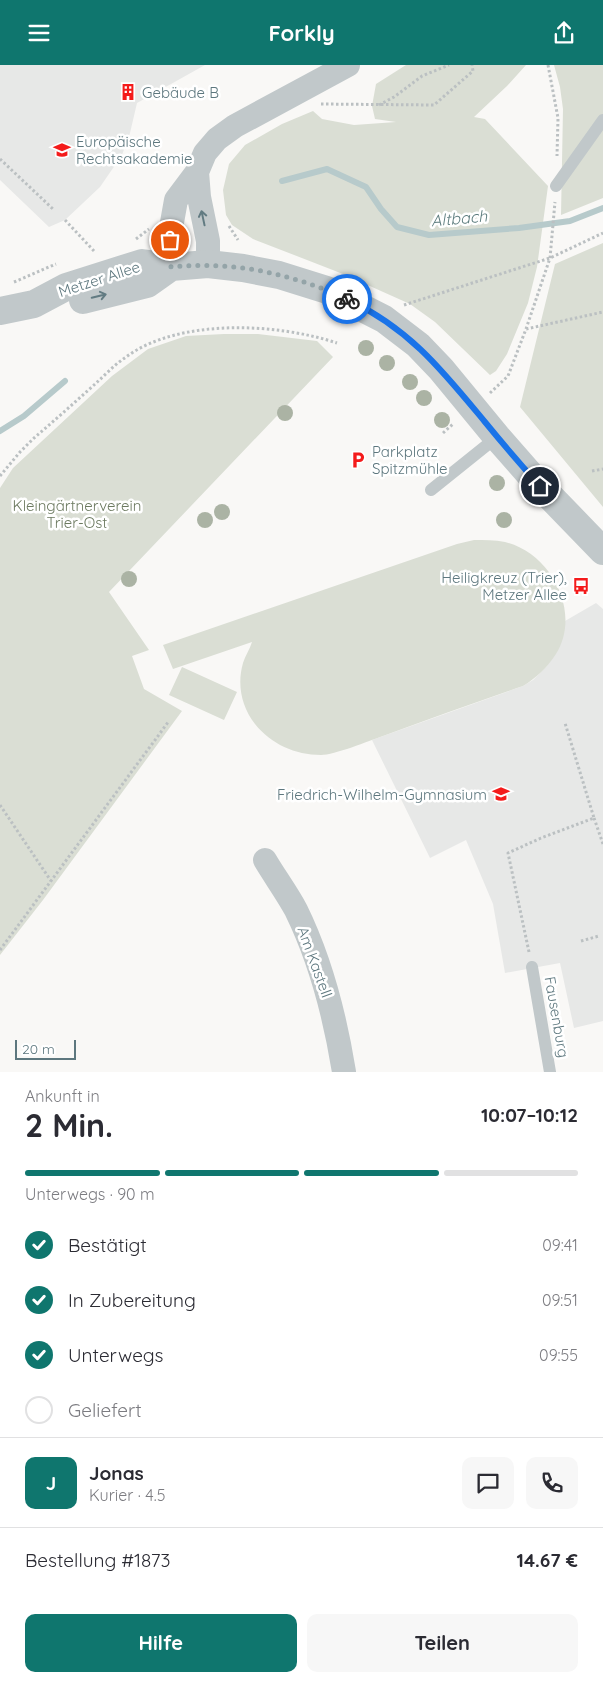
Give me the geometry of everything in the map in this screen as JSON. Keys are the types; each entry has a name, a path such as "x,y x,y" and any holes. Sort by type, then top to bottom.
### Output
{"street":[{"path":"348,65 224,132 216,139 205,153 197,172 176,201 169,252 171,267 208,265 258,270 326,290 384,319 418,345 540,486 603,551"},
{"path":"197,172 199,197 208,241 208,265"},
{"name":"Metzer Allee","path":"0,311 34,304 69,303 147,284 171,267"},
{"name":"Am Kastell","path":"265,860 295,909 322,974 337,1026 344,1072"}],"lane":[{"path":"556,186 603,120"},
{"path":"431,490 497,437"},
{"name":"Fausenburg","path":"532,967 550,1072"}],"path":[{"path":"378,105 394,97 422,76 449,65"},
{"path":"318,103 327,105 434,105 473,71 472,65"},
{"path":"493,391 508,376 550,257 556,186 558,118 548,65"},
{"path":"0,159 53,209"},
{"path":"65,220 94,251"},
{"path":"225,220 238,240"},
{"path":"395,307 550,257 603,233"},
{"path":"526,329 603,311"},
{"path":"0,476 34,438 126,357 155,340 194,330 230,328 305,333 337,343"},
{"path":"443,433 453,424"},
{"path":"592,471 603,469"},
{"path":"0,951 169,721"},
{"path":"565,723 603,844"},
{"path":"0,805 51,881"},
{"path":"532,967 508,853 594,818"},
{"path":"581,941 599,936"}],"shaded area":[{"name":"Europäische Rechtsakademie","path":"0,65 205,65 137,103 130,133 122,155 100,187 65,220 49,227 0,180"},
{"name":"Friedrich-Wilhelm-Gymnasium","path":"596,603 603,609 603,1021 574,1028 560,963 505,973 493,904 466,840 430,858 372,740 523,686 533,680 556,653 565,621"}],"green space":[{"path":"406,65 526,65 474,117 485,119 548,186 537,267 528,303 507,354 496,371 490,375 435,322 410,304 343,274 253,239 232,225 226,215 223,190 229,164 245,145 282,124 313,111 322,119 354,125 396,122 375,119 372,106 376,84"},
{"path":"554,65 603,65 603,198 561,215 563,109"},
{"path":"603,243 603,507 520,407 555,264"},
{"name":"Kleingärtnerverein Trier-Ost","path":"258,334 317,341 333,357 109,592 149,650 132,656 144,689 182,711 43,900 0,955 0,488 13,468 112,376 148,349 186,336"},
{"path":"474,540 501,541 521,548 536,558 548,571 558,586 565,620 563,638 556,654 541,672 523,686 352,747 321,755 302,753 276,743 261,731 246,710 240,687 243,663 252,642 173,669 163,645 457,544"},
{"path":"182,667 237,692 224,720 169,695"}],"waterway":[{"name":"Altbach","path":"282,181 327,169 366,187 381,209 397,227 429,235 519,228 570,221 603,208"},
{"name":"Altbach","path":"0,431 24,416 65,381"}],"way so far":[{"path":"170,240 171,267 223,265 258,270 312,285 347,299"}],"place":[{"name":"Gebäude B","path":"128,92"},
{"name":"Europäische Rechtsakademie","path":"62,150"},
{"name":"Parkplatz Spitzmühle","path":"358,460"},
{"name":"Heiligkreuz (Trier), Metzer Allee","path":"581,586"},
{"name":"Friedrich-Wilhelm-Gymnasium","path":"501,794"}],"route":[{"path":"347,299 384,319 418,345 441,369 540,486"}]}
